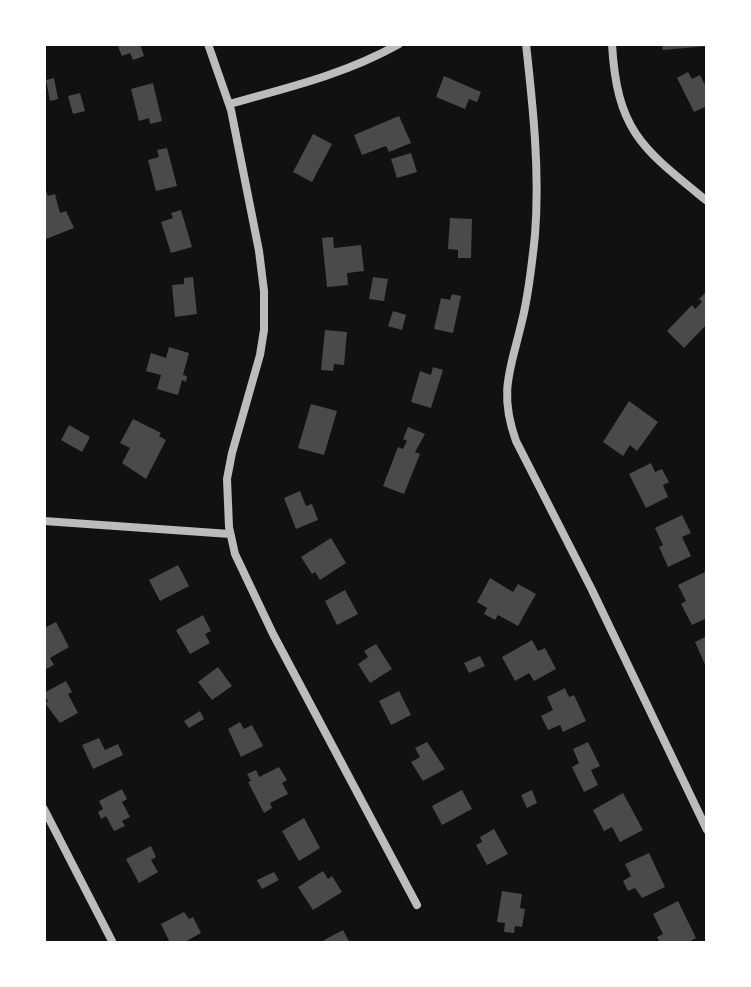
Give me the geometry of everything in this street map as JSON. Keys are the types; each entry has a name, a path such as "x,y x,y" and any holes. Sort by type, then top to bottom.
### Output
{"street":[{"path":"208,44 229,104 259,251 264,291 264,330 260,355 227,479 230,534 244,576 417,905"},
{"path":"229,104 334,75 399,44"},
{"path":"526,44 535,154 535,231 528,290 508,375 506,404 516,441 592,590 707,830"},
{"path":"612,44 619,99 633,132 681,182 707,201"},
{"path":"44,521 230,534"},
{"path":"44,809 113,943"}],"building":[{"path":"117,44 140,44 144,56 133,60 130,53 122,56"},
{"path":"662,44 707,44 707,46 663,50"},
{"path":"688,72 692,79 700,75 707,89 707,106 694,112 677,78"},
{"path":"444,76 481,92 477,102 469,99 465,109 436,97"},
{"path":"54,78 58,99 50,101 46,80"},
{"path":"153,83 162,121 150,124 149,118 139,121 131,89"},
{"path":"80,93 85,111 73,114 68,96"},
{"path":"399,116 411,143 389,152 386,146 362,155 354,135"},
{"path":"313,134 332,144 312,182 293,172"},
{"path":"167,148 177,186 156,191 148,160 159,157 157,150"},
{"path":"411,153 417,172 397,178 391,159"},
{"path":"44,186 48,196 55,194 60,213 66,211 74,228 46,239"},
{"path":"181,210 192,247 171,253 161,222 173,218 171,213"},
{"path":"450,218 472,219 471,258 458,258 458,250 448,249"},
{"path":"333,237 334,248 361,245 364,271 347,273 348,285 327,287 322,238"},
{"path":"193,277 197,314 175,317 172,285 184,284 184,278"},
{"path":"373,277 388,279 384,301 369,299"},
{"path":"707,291 707,324 684,348 667,331 692,305 695,309 702,302 699,299"},
{"path":"452,294 461,296 453,333 434,329 441,298 450,300"},
{"path":"393,311 406,315 402,330 388,326"},
{"path":"325,330 347,332 344,365 334,364 333,371 321,370"},
{"path":"169,347 189,353 183,375 187,376 186,382 182,380 178,395 157,389 161,375 146,371 151,353 166,358"},
{"path":"433,367 443,370 431,408 411,402 420,371 431,375"},
{"path":"629,401 658,422 637,451 630,445 623,456 603,442"},
{"path":"311,404 337,411 324,455 298,448"},
{"path":"133,419 161,433 159,436 166,440 146,479 122,463 130,448 120,443"},
{"path":"69,425 90,437 82,452 61,440"},
{"path":"408,427 425,434 415,452 420,454 404,494 383,486 398,447 403,449 407,441 403,439"},
{"path":"651,463 655,472 662,469 669,482 663,485 668,497 646,508 629,474"},
{"path":"300,491 306,506 312,504 318,520 296,529 284,498"},
{"path":"682,515 691,533 682,537 691,556 668,567 655,528"},
{"path":"331,538 346,563 320,580 301,557"},
{"path":"178,565 189,586 160,601 149,580"},
{"path":"705,572 707,618 692,625 681,604 686,601 678,585"},
{"path":"490,578 513,592 518,584 536,594 518,626 498,615 495,620 484,614 487,608 477,602"},
{"path":"345,590 358,614 337,625 325,601"},
{"path":"203,615 211,631 205,634 210,643 190,654 176,630"},
{"path":"56,622 69,647 50,658 54,665 44,670 44,628"},
{"path":"707,636 707,669 695,642"},
{"path":"532,640 538,651 545,648 556,669 534,681 529,673 515,681 502,657"},
{"path":"376,644 392,669 370,683 358,664 368,657 364,651"},
{"path":"480,656 485,666 469,673 464,663"},
{"path":"218,667 232,686 212,700 198,682"},
{"path":"66,681 72,692 68,694 78,713 60,723 45,703 48,702 44,693"},
{"path":"565,688 569,697 574,695 586,721 563,732 560,725 548,730 541,716 553,710 547,697"},
{"path":"399,691 411,715 391,725 379,701"},
{"path":"200,711 204,719 189,728 184,721"},
{"path":"240,722 244,729 252,725 263,746 241,757 228,729"},
{"path":"99,738 105,750 118,744 123,755 93,769 82,745"},
{"path":"427,742 445,769 423,781 411,762 420,757 415,748"},
{"path":"588,742 600,766 591,770 598,785 584,792 572,767 579,763 573,749"},
{"path":"279,767 287,780 282,783 288,794 270,803 272,808 264,813 247,774 256,770 259,777"},
{"path":"122,789 127,799 122,802 130,817 122,821 125,826 114,831 106,816 101,819 98,812 103,809 99,801"},
{"path":"462,790 472,809 442,825 432,806"},
{"path":"532,790 537,803 527,808 521,795"},
{"path":"623,793 643,830 620,842 612,827 604,831 593,810"},
{"path":"304,818 320,848 299,861 282,831"},
{"path":"494,829 508,854 487,865 476,845 482,842 480,837"},
{"path":"151,846 156,857 151,860 158,872 139,883 126,859"},
{"path":"649,853 665,887 642,898 635,888 628,891 623,881 631,876 625,864"},
{"path":"323,871 328,879 332,876 342,892 313,910 298,887"},
{"path":"274,872 279,880 262,889 257,880"},
{"path":"502,891 522,894 520,908 525,909 522,927 515,926 514,933 504,932 505,923 497,922"},
{"path":"678,901 696,938 687,943 660,943 657,937 663,934 653,914"},
{"path":"184,912 189,919 193,917 201,933 183,943 170,943 161,924"},
{"path":"343,930 350,943 325,943 324,940"}]}
